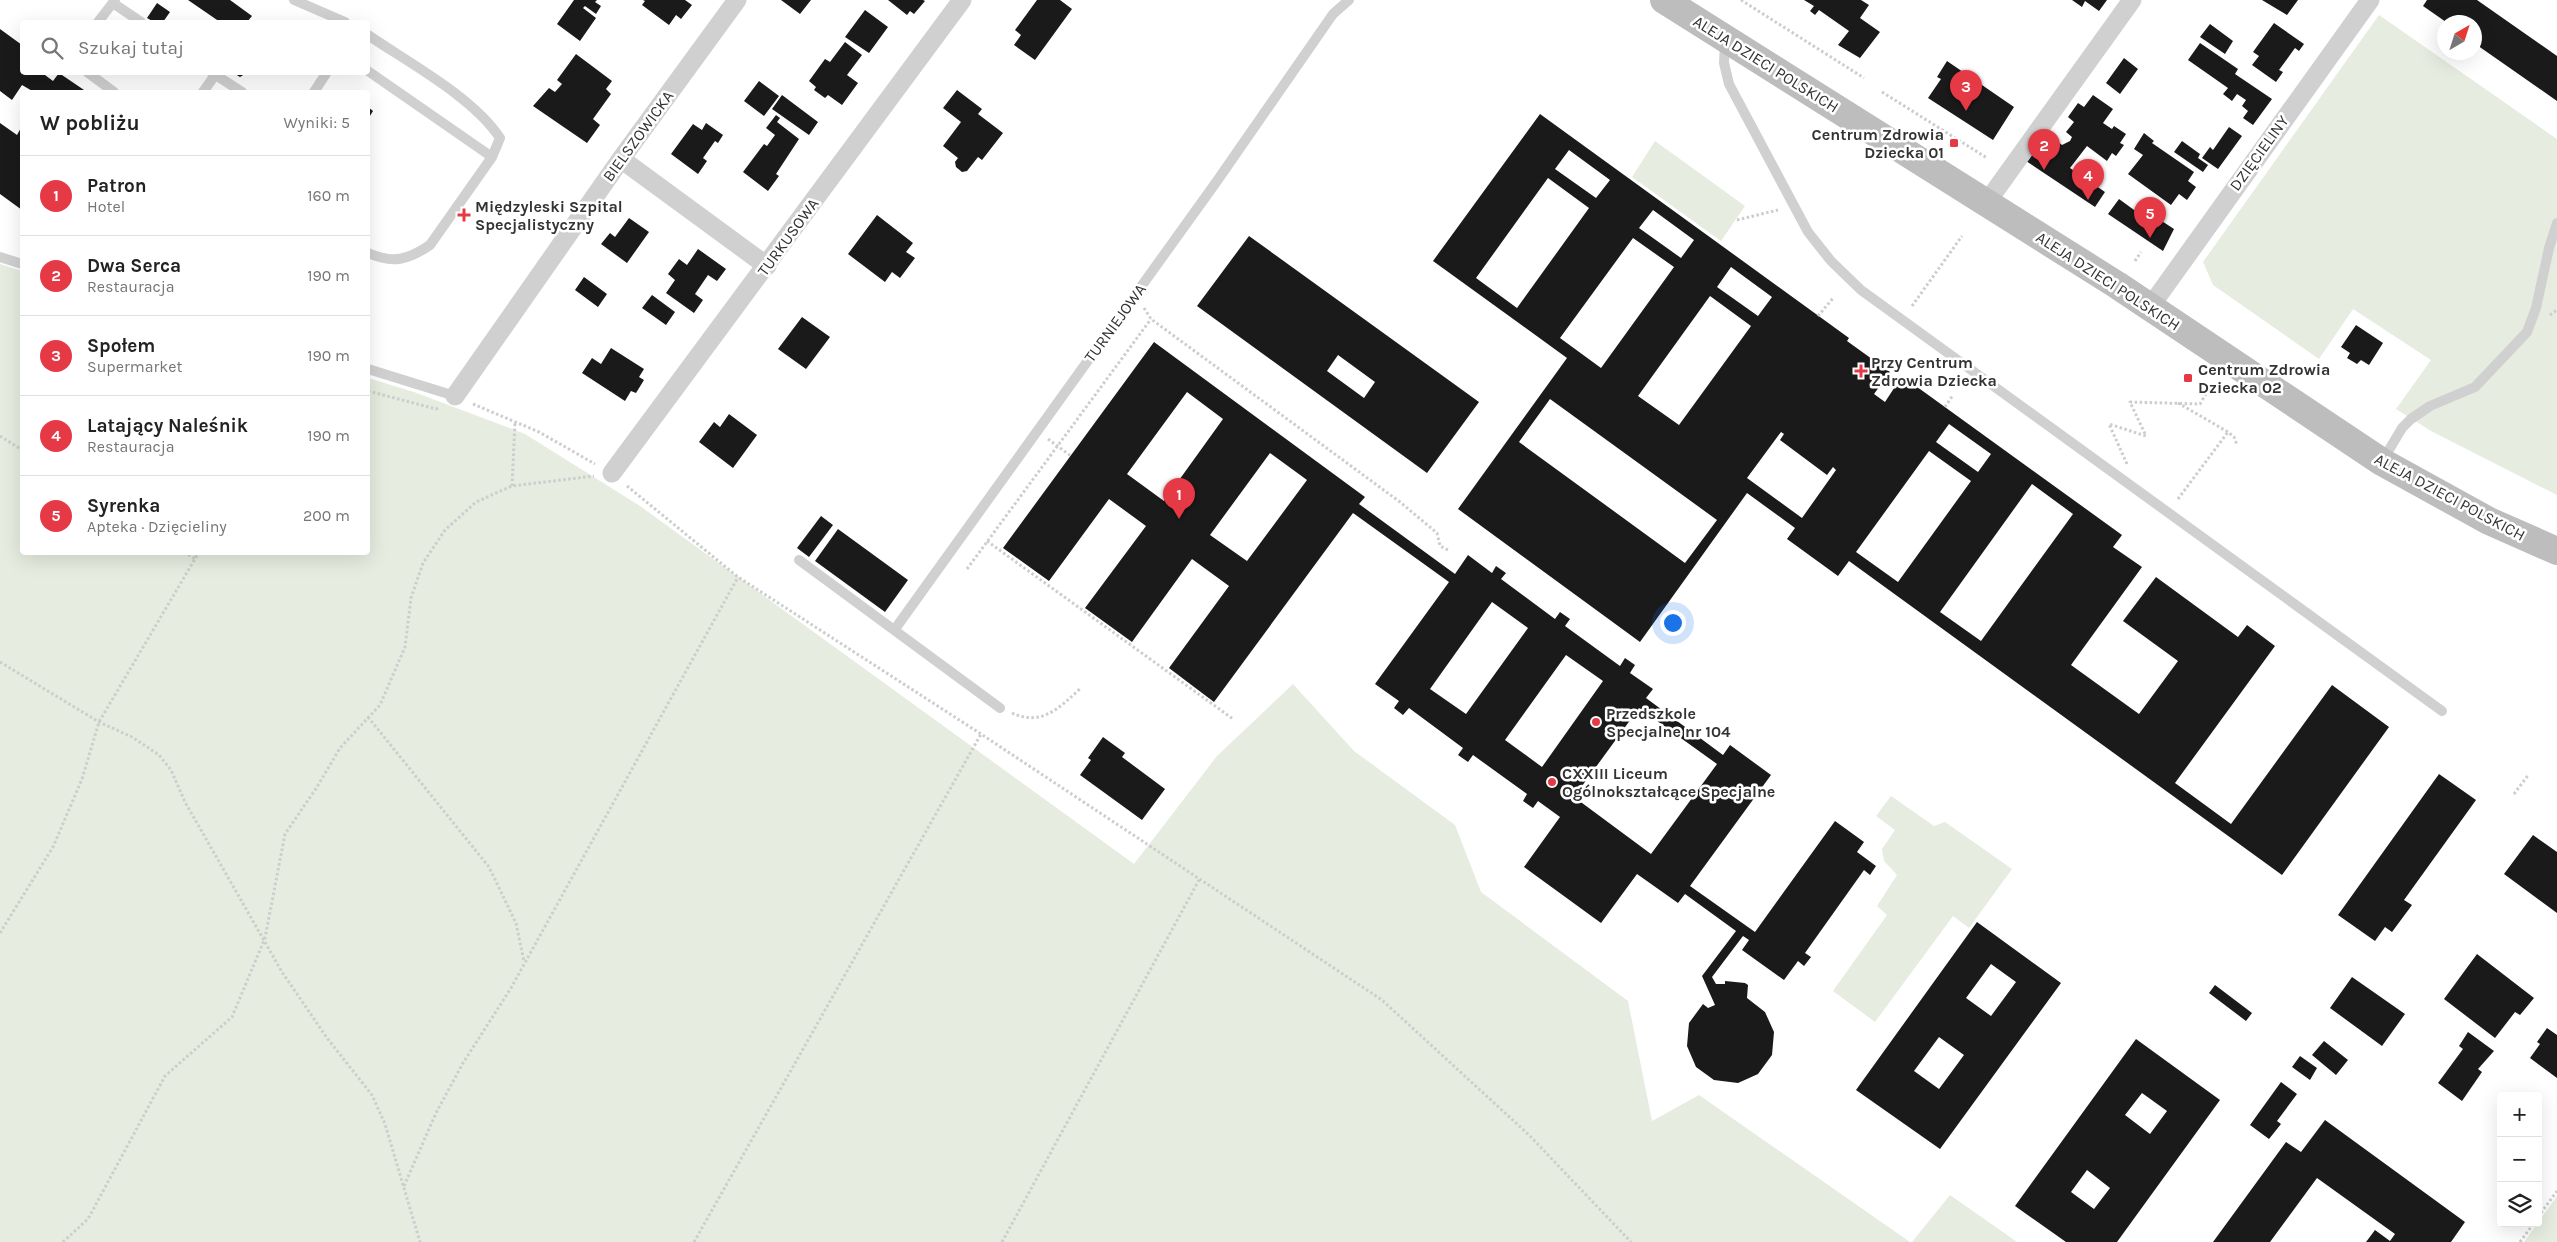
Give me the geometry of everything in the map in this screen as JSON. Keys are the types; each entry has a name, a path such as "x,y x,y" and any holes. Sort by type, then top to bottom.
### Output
{"street":[{"name":"BIELSZOWICKA","path":"455,396 621,159 737,0"},
{"name":"TURKUSOWA","path":"612,473 962,0"},
{"path":"1987,202 2132,0"},
{"name":"DZIĘCIELINY","path":"2150,308 2370,0"},
{"name":"ALEJA DZIECI POLSKICH","path":"1667,1 1987,202 2382,462 2489,521 2554,546"},
{"path":"621,159 767,266"}],"lane":[{"path":"294,0 340,20"},
{"name":"TURNIEJOWA","path":"1333,14 1337,0"},
{"name":"TURNIEJOWA","path":"894,629 1222,174 1333,14 1349,0"},
{"path":"100,20 114,1 138,20"},
{"path":"370,36 464,100 492,126 500,138 492,157 430,245 417,254 402,259 386,260 370,253"},
{"path":"1726,39 1723,51 1729,84 1808,232 1831,261 1861,290 2442,710"},
{"path":"370,72 492,157"},
{"path":"91,75 111,90"},
{"path":"204,90 212,75"},
{"path":"215,75 239,90"},
{"path":"315,90 326,75"},
{"path":"2382,462 2402,428 2411,419 2430,406 2476,387 2527,332 2536,308 2549,248 2557,223"},
{"path":"0,257 20,263"},
{"path":"370,370 455,396"},
{"path":"798,560 1000,708"}],"path":[{"path":"1740,0 1864,78"},
{"path":"1882,92 1987,158"},
{"path":"1737,220 1778,210"},
{"path":"1912,306 1962,236"},
{"path":"2135,260 2141,252"},
{"path":"1818,316 1834,297"},
{"path":"1139,302 1152,319 1400,502 1437,533 1440,546 1448,550"},
{"path":"967,569 1152,319"},
{"path":"2127,464 2109,424 2146,436 2130,402 2200,404 2210,387"},
{"path":"1945,407 1953,395"},
{"path":"455,396 539,432 612,473 738,577 981,734 1382,1000 1529,1135 1631,1242"},
{"path":"2178,403 2228,432 2234,437 2237,445"},
{"path":"512,486 516,422"},
{"path":"1038,431 1071,456"},
{"path":"2178,499 2228,432"},
{"path":"0,436 20,449"},
{"path":"63,1242 88,1219 165,1076 232,1017 265,938 285,834 317,787 340,748 380,705 405,647 411,598 423,563 445,530 476,502 512,486 612,473"},
{"path":"987,541 1233,719"},
{"path":"189,555 195,559"},
{"path":"0,933 53,847 82,779 99,722 197,555"},
{"path":"404,1187 436,1114 463,1063 525,963 738,577"},
{"path":"0,662 99,722 132,737 152,750 171,770 185,802 265,938 282,972 327,1038 372,1095 385,1124 420,1242"},
{"path":"1000,708 1022,718 1048,716 1081,688"},
{"path":"368,717 489,867 516,923 525,963"},
{"path":"694,1242 981,734"},
{"path":"2514,794 2529,774"},
{"path":"1002,1242 1199,880"},
{"path":"2542,1212 2557,1192"},
{"path":"2520,1242 2531,1227"}],"shaded area":[{"path":"2379,15 2437,55 2437,60 2444,60 2557,139 2557,495 2431,431 2396,409 2431,360 2353,309 2319,359 2213,285 2203,262"},
{"path":"1655,141 1745,206 1721,241 1632,177"},
{"path":"0,264 20,270 20,555 370,555 370,379 414,392 525,434 640,506 1134,864 1217,756 1293,684 1354,751 1455,825 1481,892 1628,1001 1652,1121 1699,1095 1910,1242 0,1242"},
{"path":"1891,796 1934,826 1945,822 2012,869 1969,928 1953,916 1875,1022 1833,991 1887,915 1877,906 1897,875 1884,861 1882,849 1895,830 1876,816"},
{"path":"1950,1195 2017,1242 1912,1242"},
{"path":"2557,1196 2557,1242 2524,1242 2535,1227 2542,1227 2542,1217"}],"building":[{"path":"188,0 230,0 252,16 249,20 217,20"},
{"path":"574,0 597,0 595,2 601,6 596,14 585,6 583,8 596,18 580,41 557,24"},
{"path":"643,0 685,0 692,5 681,19 676,15 669,25 642,5 645,1"},
{"path":"781,0 811,0 800,14"},
{"path":"888,0 925,1 914,14 910,11 907,15"},
{"path":"1037,0 1060,0 1072,9 1035,60 1014,45 1021,35 1015,30"},
{"path":"1804,0 1861,0 1869,5 1860,18 1880,32 1860,58 1838,45 1849,31 1819,10 1815,15 1810,11 1814,6"},
{"path":"2072,0 2107,0 2099,11 2085,1 2082,7"},
{"path":"2262,0 2298,0 2287,15"},
{"path":"2427,0 2477,0 2557,56 2557,101 2482,49 2482,15 2437,16 2423,6"},
{"path":"157,3 170,12 164,20 150,20 147,18"},
{"path":"865,10 888,27 869,53 845,37"},
{"path":"2274,23 2304,44 2299,51 2295,48 2279,70 2283,72 2276,82 2252,65 2259,56 2253,52"},
{"path":"2210,24 2233,41 2225,54 2200,37"},
{"path":"0,29 20,44 20,75 45,75 53,81 58,75 62,75 84,90 31,90 22,85 12,100 0,91"},
{"path":"845,42 862,55 847,75 858,83 842,105 828,95 825,98 814,90 816,87 809,81 825,59 830,62"},
{"path":"2200,43 2238,69 2235,74 2272,99 2253,125 2243,118 2248,111 2242,106 2246,100 2237,94 2232,101 2223,94 2228,88 2188,60"},
{"path":"576,54 612,81 606,89 611,94 593,119 600,125 587,143 533,106 549,88 555,92 562,84 557,80"},
{"path":"2124,58 2138,69 2120,94 2106,83"},
{"path":"1947,61 2014,107 1993,140 1928,98 1941,79 1937,77"},
{"path":"759,81 779,96 764,116 744,101"},
{"path":"957,90 982,109 978,114 1003,133 982,160 978,157 967,171 962,172 956,167 955,162 958,158 943,146 961,122 943,108"},
{"path":"782,95 818,122 809,135 772,109"},
{"path":"2093,95 2113,109 2103,123 2112,129 2114,126 2126,134 2120,143 2124,145 2116,156 2112,153 2107,161 2087,146 2070,168 2105,192 2095,207 2026,161 2046,133 2062,145 2070,141 2072,137 2066,132 2074,122 2068,117 2078,103 2084,107"},
{"path":"1540,114 1849,338 1847,341 1890,372 1874,394 1885,402 1902,376 2122,535 2113,547 2142,567 2071,665 2139,714 2178,661 2123,621 2156,577 2238,637 2247,625 2275,646 2175,783 2231,824 2332,685 2389,727 2282,875 1849,561 1838,576 1787,539 1795,528 1747,493 1640,642 1458,509 1567,358 1433,261","holes":["1569,150 1610,180 1596,198 1555,169","1548,178 1589,208 1517,308 1476,278","1653,210 1694,240 1681,258 1639,228","1633,238 1674,267 1601,368 1560,338","1731,267 1772,297 1758,316 1717,287","1710,296 1751,326 1679,425 1638,396","1550,399 1717,520 1685,563 1519,442","1949,424 1991,454 1978,472 1936,442","1781,432 1784,434 1780,440 1827,475 1833,467 1836,470 1802,518 1747,478","1929,451 1971,481 1898,582 1856,552","2032,484 2073,514 1981,641 1940,612"]},
{"path":"776,115 780,118 777,122 799,139 776,174 779,176 768,191 743,172 764,144 767,146 775,135 766,128"},
{"path":"0,123 17,135 20,130 20,209 0,194"},
{"path":"706,123 723,135 718,143 715,141 703,158 707,161 698,174 671,154 693,124 702,130"},
{"path":"2229,127 2242,136 2218,169 2202,158 2210,147 2213,150"},
{"path":"2144,133 2154,141 2152,143 2194,172 2188,181 2196,187 2187,200 2179,194 2171,205 2128,174 2143,155 2134,149"},
{"path":"2182,141 2200,154 2198,158 2208,165 2203,172 2174,152"},
{"path":"2119,199 2141,215 2145,210 2174,229 2163,251 2108,214"},
{"path":"877,215 913,243 906,252 915,258 900,278 892,272 885,282 848,254"},
{"path":"629,218 649,232 627,263 601,244 610,233 615,237"},
{"path":"1249,236 1479,402 1427,473 1197,306","holes":["1338,355 1375,382 1364,398 1327,371"]},
{"path":"698,249 726,269 717,281 708,275 695,294 703,300 694,313 666,293 675,280 668,274 679,259 687,265"},
{"path":"584,277 607,294 598,307 575,290"},
{"path":"652,295 675,312 666,325 642,308"},
{"path":"802,317 830,337 806,369 778,349"},
{"path":"2356,325 2383,343 2369,365 2361,360 2357,364 2347,358 2350,353 2341,347"},
{"path":"1154,342 1365,497 1359,504 1455,574 1468,555 1492,573 1496,566 1506,573 1501,579 1555,619 1560,612 1570,619 1565,626 1620,666 1625,658 1635,665 1630,673 1653,689 1646,698 1723,755 1730,745 1771,775 1690,886 1755,932 1835,821 1864,842 1857,852 1876,866 1870,875 1864,870 1805,953 1811,957 1804,966 1798,961 1784,980 1742,950 1749,940 1743,936 1712,977 1716,984 1725,984 1725,981 1748,985 1747,998 1765,1012 1774,1032 1772,1055 1758,1074 1738,1083 1714,1080 1696,1067 1687,1046 1689,1023 1703,1004 1708,1008 1715,1005 1702,976 1736,931 1685,894 1678,903 1637,874 1601,923 1524,867 1560,817 1538,801 1533,808 1523,801 1527,794 1473,755 1468,762 1458,755 1463,748 1409,708 1403,715 1394,708 1399,701 1375,684 1449,582 1353,513 1214,702 1169,668 1229,586 1192,559 1132,642 1085,608 1146,526 1109,499 1049,581 1003,548","holes":["1187,392 1223,419 1164,501 1127,474","1270,453 1307,480 1247,561 1210,535","1492,602 1528,628 1466,714 1430,689","1566,655 1603,681 1542,767 1505,740","1639,708 1717,764 1651,854 1574,797"]},
{"path":"611,348 644,369 639,377 644,380 636,393 631,391 625,401 582,373 592,358 601,364"},
{"path":"729,414 757,435 733,468 699,442 714,422 720,427"},
{"path":"821,516 833,525 809,557 797,548"},
{"path":"838,529 908,580 885,612 815,561"},
{"path":"1103,737 1125,753 1122,757 1165,789 1142,820 1080,775 1091,760 1088,758"},
{"path":"2439,774 2476,800 2404,900 2412,905 2392,932 2385,927 2375,941 2338,915"},
{"path":"2533,835 2557,852 2557,913 2504,874"},
{"path":"1977,922 2061,983 1940,1149 1856,1090","holes":["1991,964 2016,982 1991,1016 1966,998","1939,1037 1964,1055 1939,1089 1914,1071"]},
{"path":"2477,954 2534,998 2520,1015 2515,1012 2495,1038 2444,999"},
{"path":"2352,977 2405,1014 2382,1046 2330,1008"},
{"path":"2215,985 2252,1013 2246,1021 2209,993"},
{"path":"2547,1028 2557,1035 2557,1078 2530,1058 2540,1044 2537,1042"},
{"path":"2468,1032 2494,1051 2478,1069 2482,1072 2462,1101 2438,1083 2463,1049 2459,1046"},
{"path":"2136,1039 2220,1100 2117,1242 2066,1242 2015,1206","holes":["2142,1093 2167,1111 2150,1134 2125,1115","2087,1170 2110,1188 2094,1209 2071,1192"]},
{"path":"2324,1041 2348,1060 2336,1075 2312,1055"},
{"path":"2300,1056 2317,1068 2310,1080 2292,1067"},
{"path":"2281,1082 2297,1094 2277,1121 2281,1124 2269,1139 2250,1125"},
{"path":"2325,1120 2465,1222 2451,1242 2366,1242 2375,1230 2390,1241 2395,1234 2317,1178 2270,1242 2213,1242 2286,1142 2301,1152"}],"place":[{"name":"Społem","path":"1966,111"},
{"name":"Centrum Zdrowia Dziecka 01","path":"1954,143"},
{"name":"Dwa Serca","path":"2044,170"},
{"name":"Latający Naleśnik","path":"2088,200"},
{"name":"Międzyleski Szpital Specjalistyczny","path":"464,215"},
{"name":"Syrenka","path":"2150,238"},
{"name":"Przy Centrum Zdrowia Dziecka","path":"1861,371"},
{"name":"Centrum Zdrowia Dziecka 02","path":"2188,378"},
{"name":"Patron","path":"1179,519"},
{"name":"Przedszkole Specjalne nr 104","path":"1596,722"},
{"name":"CXXIII Liceum Ogólnokształcące Specjalne","path":"1552,782"}]}
